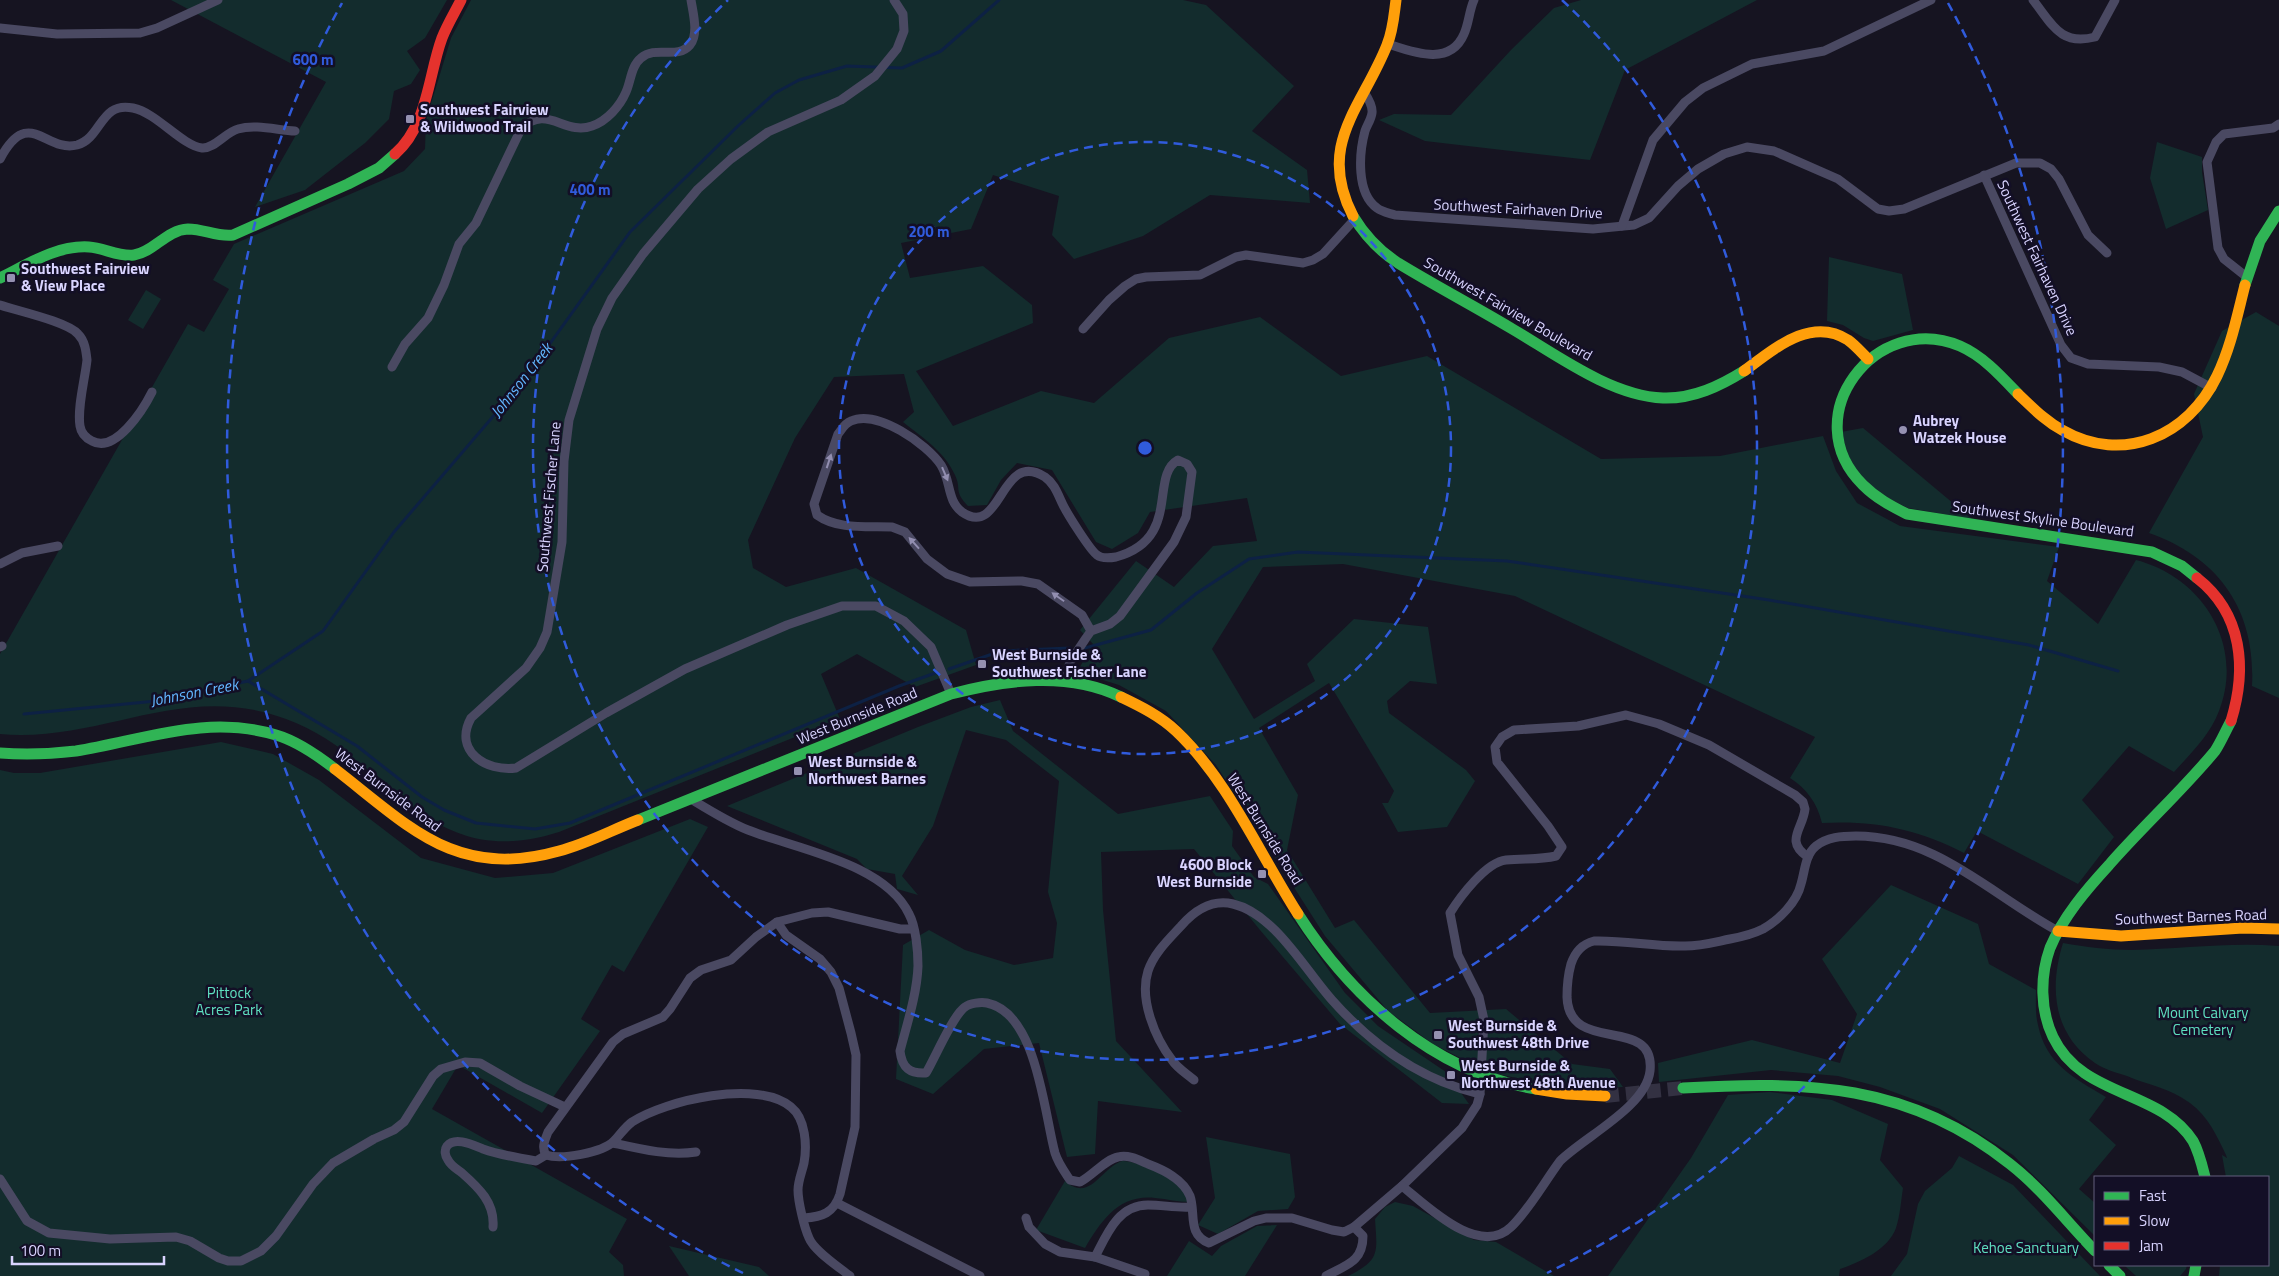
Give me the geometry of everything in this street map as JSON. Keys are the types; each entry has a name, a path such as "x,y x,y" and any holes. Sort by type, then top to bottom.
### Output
{"main road":[{"path":"0,278 43,258 74,247 91,247 130,255 148,250 180,230 195,230 220,236 233,235 348,184 379,168 400,150 416,126 442,37 461,0"},
{"name":"Southwest Fairview Boulevard","path":"1396,0 1388,44 1344,132 1340,156 1343,191 1354,220 1372,245 1393,260 1572,363 1612,384 1649,397 1675,397 1708,390 1730,379 1796,336 1814,330 1828,330 1845,337 1856,344 1868,359"},
{"name":"Southwest Skyline Boulevard","path":"2205,1176 2196,1148 2188,1134 2176,1121 2161,1111 2089,1078 2071,1063 2058,1048 2047,1022 2042,998 2042,985 2044,967 2058,931 2081,896 2216,749 2230,727 2239,698 2242,679 2240,656 2233,625 2219,600 2197,575 2162,555 2141,549 1907,514 1877,500 1850,470 1841,453 1837,434 1838,416 1843,395 1854,375 1868,359 1888,348 1914,340 1936,340 1969,351 1990,364 2040,415 2060,429 2083,440 2112,445 2135,444 2153,440 2194,410 2212,388 2224,363 2259,242 2279,212"},
{"name":"West Burnside Road","path":"0,753 65,752 199,725 228,725 263,731 289,740 318,756 409,828 431,842 462,855 496,861 536,858 561,851 951,694 992,683 1031,679 1064,682 1100,689 1156,717 1180,735 1209,768 1326,953 1353,986 1380,1012 1416,1039 1481,1075 1546,1092 1605,1096"},
{"name":"Southwest Barnes Road","path":"2058,931 2121,936 2164,935 2242,928 2279,929"},
{"path":"1683,1088 1735,1085 1802,1085 1871,1095 1917,1110 1970,1137 2009,1164 2031,1183 2094,1250"},
{"path":"2110,1266 2120,1276"}],"street":[{"path":"0,28 57,34 140,33 157,28 218,0"},
{"path":"392,366 405,344 428,318 444,285 459,244 476,223 521,129 535,119 544,118 581,129 603,121 612,113 626,93 635,64 642,57 653,52 675,53 683,51 692,43 694,31 691,0"},
{"name":"Southwest Fischer Lane","path":"894,0 903,14 904,31 897,49 880,71 866,84 841,100 768,132 731,159 698,189 629,273 612,298 597,329 569,420 565,454 562,538 547,632 540,648 526,668 471,718 466,736 469,750 480,761 505,770 516,768 606,713 685,668 787,625 842,606 876,606 904,621 931,647 951,694"},
{"path":"1388,44 1423,55 1435,55 1446,52 1456,46 1463,37 1474,0"},
{"path":"1622,226 1653,140 1685,102 1703,88 1752,64 1824,51 1931,0"},
{"path":"2033,0 2062,36 2083,40 2095,37 2115,0"},
{"name":"Southwest Fairhaven Drive","path":"1364,92 1372,107 1372,115 1365,130 1361,153 1362,181 1371,202 1377,209 1394,215 1593,229 1634,224 1649,218 1678,186 1698,169 1724,154 1747,147 1774,152 1838,179 1878,209 1889,212 1904,209 1984,175 2061,345 2070,358 2088,364 2159,368 2182,372 2212,388"},
{"path":"0,159 10,143 23,134 37,134 66,145 81,144 91,137 105,116 121,107 135,108 147,113 193,145 203,148 210,146 229,132 241,128 295,131"},
{"path":"2248,278 2224,259 2218,248 2207,162 2216,142 2224,134 2273,128 2279,124"},
{"path":"1984,175 2016,163 2040,163 2050,169 2059,179 2088,236 2107,252"},
{"path":"1083,329 1109,300 1136,279 1200,275 1236,257 1246,255 1303,263 1313,260 1327,250 1354,220"},
{"path":"0,305 70,328 81,337 86,350 87,360 80,426 86,437 93,442 105,444 126,429 152,392"},
{"path":"1064,682 1070,662 1092,631 1110,624 1125,610 1182,527 1188,507 1192,472 1187,464 1178,460 1170,464 1160,518 1146,540 1115,557 1105,558 1098,556 1091,548 1063,505 1058,492 1044,476 1023,472 1015,476 990,512 983,516 972,516 964,514 957,508 952,500 946,473 940,464 915,440 879,421 869,419 849,421 843,427 838,434 816,497 814,504 817,515 826,522 842,526 892,527 905,532 937,567 947,574 970,582 1022,581 1038,584 1082,615 1092,631"},
{"path":"0,564 22,553 58,546"},
{"path":"691,799 746,830 854,866 870,875 896,895 905,906 913,929 918,965 915,987 900,1052 901,1061 905,1068 914,1074 926,1073 954,1021 965,1006 980,1002 996,1005 1012,1018 1023,1036 1037,1070 1056,1154 1070,1180 1080,1182 1092,1176 1107,1162 1118,1156 1134,1158 1165,1170 1182,1184 1190,1197 1198,1236 1209,1243 1254,1221 1266,1218 1292,1218 1344,1232 1354,1227 1402,1186 1462,1128 1478,1105 1484,1020 1479,998 1458,955 1450,913 1463,892 1484,873 1504,860 1543,860 1556,856 1562,847 1548,826 1497,762 1496,747 1502,736 1514,730 1578,726 1626,715 1660,724 1709,745 1795,795 1803,802 1805,809 1795,838 1802,853 1808,857 1801,886 1795,899 1785,911 1763,929 1703,945 1684,946 1594,941 1587,942 1577,952 1570,968 1567,984 1570,1013 1574,1021 1585,1029 1628,1037 1645,1049 1651,1069 1647,1084 1640,1094 1616,1118 1569,1152 1512,1226 1504,1233 1486,1237 1467,1233 1454,1226 1402,1186"},
{"name":"Southwest Barnes Road","path":"1808,857 1814,847 1833,838 1874,837 1910,845 1944,858 2058,931"},
{"path":"1194,1080 1172,1061 1155,1032 1146,997 1148,972 1154,957 1187,918 1212,903 1223,902 1246,908 1268,923 1331,999 1360,1028 1401,1061 1453,1087 1480,1094"},
{"path":"546,1155 544,1142 548,1132 613,1042 624,1034 663,1016 670,1009 690,978 701,970 731,960 778,922 812,913 828,912 900,929 913,929"},
{"path":"778,922 786,935 820,959 832,972 845,1007 856,1055 855,1127 844,1182 837,1203 820,1217 804,1218"},
{"path":"0,1179 27,1221 49,1233 110,1240 176,1237 190,1241 219,1258 241,1261 261,1251 276,1236 313,1184 333,1163 374,1139 394,1130 404,1122 433,1076 441,1069 465,1062 480,1063 520,1086 565,1107"},
{"path":"493,1227 492,1207 479,1189 450,1164 446,1158 445,1150 448,1144 454,1141 466,1142 499,1153 536,1161 546,1155 565,1157 591,1152 613,1143 632,1122 664,1108 696,1098 737,1093 769,1096 782,1101 796,1112 800,1118 804,1134 804,1160 798,1190 809,1239 850,1276"},
{"path":"613,1143 680,1154 696,1152"},
{"path":"837,1203 980,1276"},
{"path":"1095,1257 1112,1225 1125,1212 1146,1205 1174,1208 1191,1207"},
{"path":"1026,1218 1029,1227 1044,1244 1060,1252 1095,1257 1145,1274"},
{"path":"1326,1276 1358,1258 1363,1248 1363,1236 1354,1227"}],"green space":[{"path":"171,0 447,0 425,38 407,51 420,70 411,84 394,91 389,119 365,143 305,190 255,207 326,82"},
{"path":"471,0 1183,0 1206,5 1294,86 1252,131 1307,170 1310,203 1210,195 1143,236 1074,259 1052,235 1059,196 993,175 971,229 901,243 910,278 983,266 1032,305 1033,323 916,371 953,426 1041,391 1094,403 1169,338 1260,317 1341,376 1427,356 1601,459 1720,456 1823,436 1836,471 1857,503 1900,526 2059,547 2047,581 2098,624 2136,560 2160,569 2180,581 2198,598 2212,617 2222,638 2226,662 2226,686 2219,711 2211,728 2174,772 2129,746 2082,800 2114,837 2078,884 1977,831 1964,853 1930,838 1895,828 1859,823 1822,823 1810,797 1790,778 1815,737 1515,596 1343,564 1263,567 1212,649 1254,719 1315,681 1307,664 1354,619 1428,627 1437,684 1410,681 1387,701 1389,713 1466,770 1475,781 1447,827 1398,832 1382,803 1388,803 1394,791 1329,683 1259,728 1298,795 1287,850 1335,928 1354,920 1430,1013 1506,1009 1572,1064 1610,1069 1623,1087 1568,1089 1488,1072 1433,1044 1388,1011 1325,936 1216,765 1166,711 1119,685 1077,672 1093,644 1080,630 1136,561 1174,587 1213,546 1257,541 1247,498 1150,512 1138,533 1112,549 1096,542 1052,470 1017,463 1001,480 987,505 968,506 959,493 955,475 945,459 903,422 914,412 904,374 834,377 795,438 748,540 753,568 786,587 856,568 966,630 976,665 915,687 857,654 821,674 840,719 559,832 513,841 474,838 441,825 411,806 354,759 322,737 286,719 248,709 212,706 177,709 74,730 38,734 0,734 0,654 188,324 204,332 229,289 213,280 234,244 404,171 425,149 426,120 451,38"},
{"path":"1581,0 1757,0 1625,70 1590,160 1425,141 1379,120 1394,114 1451,115 1511,50 1554,8"},
{"path":"2157,142 2202,157 2202,172 2208,210 2166,229 2150,178"},
{"path":"1829,257 1902,274 1913,330 1873,341 1864,338 1843,325 1827,321"},
{"path":"146,290 161,299 143,329 128,320"},
{"path":"2256,312 2279,326 2279,698 2252,686 2252,659 2248,634 2240,611 2229,591 2214,573 2196,557 2174,544 2149,533 2203,437 2194,394 2222,331"},
{"path":"1863,428 1972,519 1908,508 1876,492 1851,463 1841,432"},
{"path":"1000,700 1013,731 1118,814 1210,796 1233,831 1232,846 1254,877 1268,884 1345,993 1378,1026 1446,1072 1469,1104 1442,1103 1340,1024 1194,849 1101,852 1103,910 1116,1041 1182,1112 1098,1101 1095,1154 1067,1157 1039,1043 984,1049 933,1094 896,1079 903,945 929,930 965,950 1014,965 1053,958 1057,923 1048,892 1059,781 1006,740 966,730 933,826 902,876 918,895 897,889 895,874 867,869 857,859 727,806 918,727 971,707"},
{"name":"Pittock Acres Park","path":"221,742 273,754 319,780 421,858 495,878 553,873 690,819 708,827 624,972 612,965 581,1019 600,1031 542,1113 458,1065 432,1109 627,1219 609,1252 623,1265 624,1276 0,1276 0,770 14,773 40,773"},
{"path":"1891,885 1978,924 1989,964 2036,990 2038,1025 2042,1039 2055,1060 2073,1076 2106,1097 2089,1120 2116,1145 2079,1189 2094,1202 2094,1235 2013,1155 1940,1109 1880,1087 1838,1076 1771,1070 1659,1082 1658,1063 1752,1040 1840,1063 1857,1014 1822,959"},
{"name":"Mount Calvary Cemetery","path":"2063,943 2097,948 2132,950 2224,945 2279,946 2279,1276 2219,1276 2220,1266 2269,1266 2269,1176 2226,1176 2222,1155 2227,1158 2226,1155 2211,1127 2196,1108 2167,1090 2102,1067 2081,1051 2070,1038 2058,1009 2056,977"},
{"path":"1770,1092 1832,1100 1888,1124 1880,1160 1903,1188 1896,1228 1887,1243 1864,1259 1840,1269 1839,1276 1608,1276 1691,1158 1728,1095"},
{"path":"1206,1137 1290,1154 1295,1197 1288,1209 1258,1211 1218,1234 1198,1225 1215,1198"},
{"name":"Kehoe Sanctuary","path":"1959,1156 2013,1185 2100,1276 1891,1276 1907,1254 1918,1204 1925,1191 1952,1168"},
{"path":"1122,1161 1135,1163 1167,1177 1178,1185 1190,1202 1155,1198 1131,1200 1112,1211 1085,1248 1036,1230 1065,1181 1074,1187 1082,1188 1088,1186"},
{"path":"1395,1202 1413,1206 1474,1240 1496,1242 1554,1276 1348,1276 1372,1260 1376,1247 1375,1219 1385,1207"},
{"path":"1277,1225 1245,1276 1167,1276 1189,1241 1212,1256 1221,1246 1257,1226"},
{"path":"669,1246 759,1267 769,1276 689,1276"},
{"path":"2125,1266 2187,1266 2180,1276 2136,1276"}],"waterway":[{"name":"Johnson Creek","path":"24,714 156,701 248,681 323,631 394,532 521,384 630,232 739,125 775,93 799,80 847,66 902,68 941,51 999,0"},
{"path":"1085,648 1151,630 1197,593 1249,559 1298,552 1507,561 1769,600 2029,645 2118,671"},
{"path":"949,669 1001,651 1070,648"},
{"path":"248,681 357,746 422,797 444,810 476,823 535,829 570,823 899,686 938,672"}],"tunnel":[{"path":"1605,1096 1683,1088"}],"traffic: fast":[{"path":"0,278 43,256 66,249 89,247 123,255 134,255 148,250 180,230 194,229 221,235 233,235 348,184 379,168 395,154"},
{"path":"2245,285 2260,241 2279,211"},
{"path":"1353,216 1372,242 1398,263 1583,372 1623,390 1643,395 1674,398 1706,391 1744,371"},
{"path":"2018,394 1984,361 1960,346 1929,339 1900,343 1874,356 1854,376 1841,402 1837,430 1844,458 1868,490 1907,514 2152,552 2182,566 2197,578"},
{"path":"638,820 951,694 993,685 1036,680 1080,684 1101,689 1121,697"},
{"path":"2205,1176 2195,1145 2179,1124 2161,1111 2082,1072 2066,1057 2049,1027 2044,1004 2043,981 2050,948 2061,925 2076,904 2092,884 2215,751 2231,721"},
{"path":"0,753 38,754 76,751 176,731 225,727 250,729 292,741 335,769"},
{"path":"1298,914 1319,945 1343,974 1370,1002 1399,1027 1463,1067 1499,1080 1536,1089"},
{"path":"1683,1088 1728,1086 1814,1088 1855,1093 1895,1103 1934,1117 1972,1137 2010,1164 2044,1195 2094,1250"},
{"path":"2110,1266 2120,1276"},
{"path":"2194,1276 2196,1266"}],"traffic: slow":[{"path":"1353,216 1343,191 1339,168 1341,147 1355,108 1389,40 1396,0"},
{"path":"2018,394 2050,422 2062,430 2085,440 2108,445 2130,444 2152,439 2171,429 2189,415 2205,397 2217,376 2226,354 2245,285"},
{"path":"1744,371 1780,345 1807,333 1834,334 1848,340 1868,359"},
{"path":"1121,697 1163,721 1195,750 1227,794 1298,914"},
{"path":"335,769 387,810 436,843 463,853 491,859 523,858 559,851 589,841 638,820"},
{"path":"2058,931 2121,936 2243,928 2279,929"},
{"path":"1536,1089 1567,1094 1605,1096"}],"traffic: jam":[{"path":"395,154 406,142 421,115 442,38 461,0"},
{"path":"2197,578 2212,592 2224,608 2232,625 2237,644 2239,682 2231,721"}],"place":[{"name":"Southwest Fairview & Wildwood Trail","path":"410,119"},
{"name":"Southwest Fairview & View Place","path":"11,278"},
{"name":"Aubrey Watzek House","path":"1903,430"},
{"name":"West Burnside & Southwest Fischer Lane","path":"982,664"},
{"name":"West Burnside & Northwest Barnes","path":"798,771"},
{"name":"4600 Block West Burnside","path":"1262,874"},
{"name":"West Burnside & Southwest 48th Drive","path":"1438,1035"},
{"name":"West Burnside & Northwest 48th Avenue","path":"1451,1075"}]}
